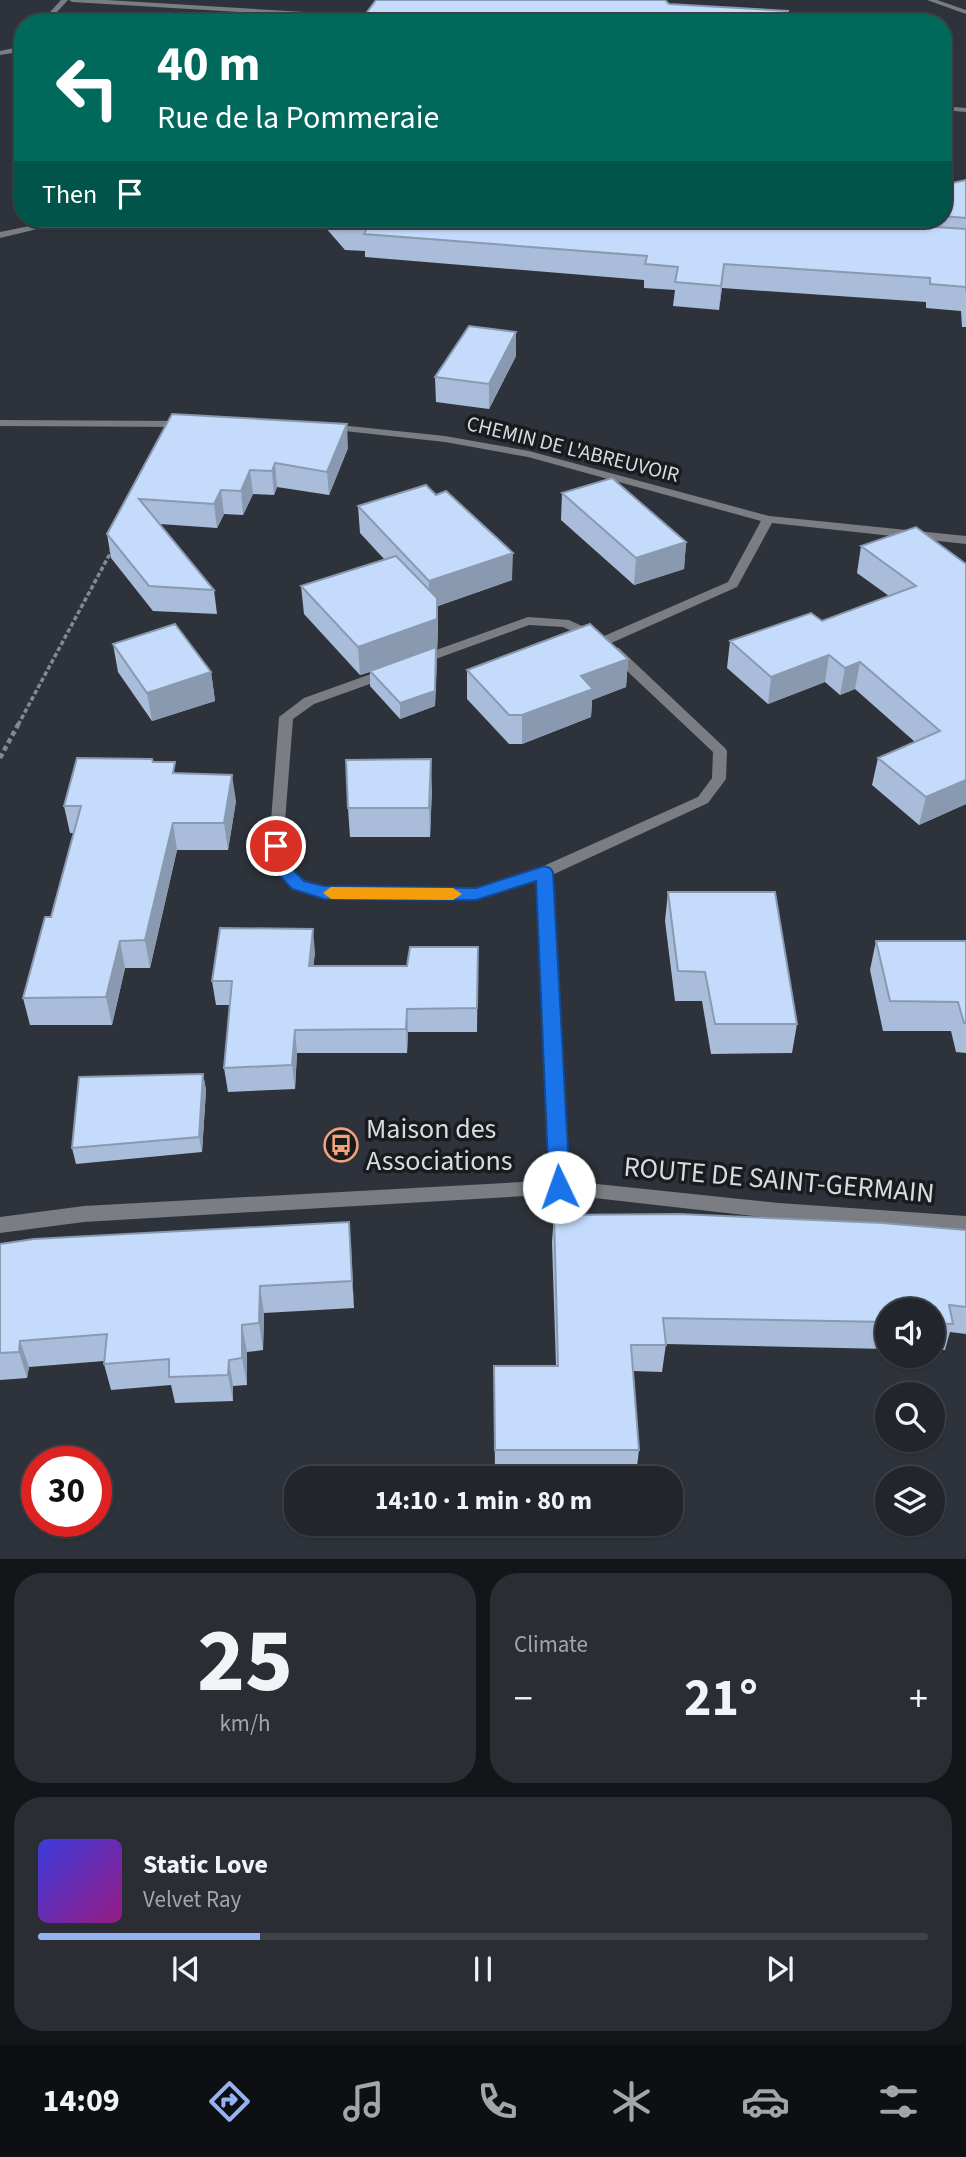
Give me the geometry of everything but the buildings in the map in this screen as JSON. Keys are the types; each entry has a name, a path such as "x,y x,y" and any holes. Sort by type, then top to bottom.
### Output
{"street":[{"path":"52,14 65,0"},
{"path":"72,0 323,11 321,14"},
{"path":"930,0 966,12"},
{"path":"0,235 33,228"},
{"path":"0,423 195,424"},
{"name":"CHEMIN DE L'ABREUVOIR","path":"317,427 356,428 445,439 529,454 768,519 966,540"},
{"path":"604,641 733,584 768,519"},
{"path":"528,621 565,623 604,641 720,751 719,779 703,800 544,872 476,894 324,892 298,885 282,868 276,846 286,717 309,701 528,621"},
{"path":"544,872 559,1187"},
{"name":"ROUTE DE SAINT-GERMAIN","path":"0,1225 84,1213 559,1187 779,1211 966,1224"}],"path":[{"path":"0,758 117,542"}],"slow traffic":[{"path":"331,893 453,894"}],"place":[{"name":"Maison des Associations","path":"341,1145"}],"route":[{"path":"276,846 282,868 298,885 324,892 476,894 544,872 559,1187"}]}
